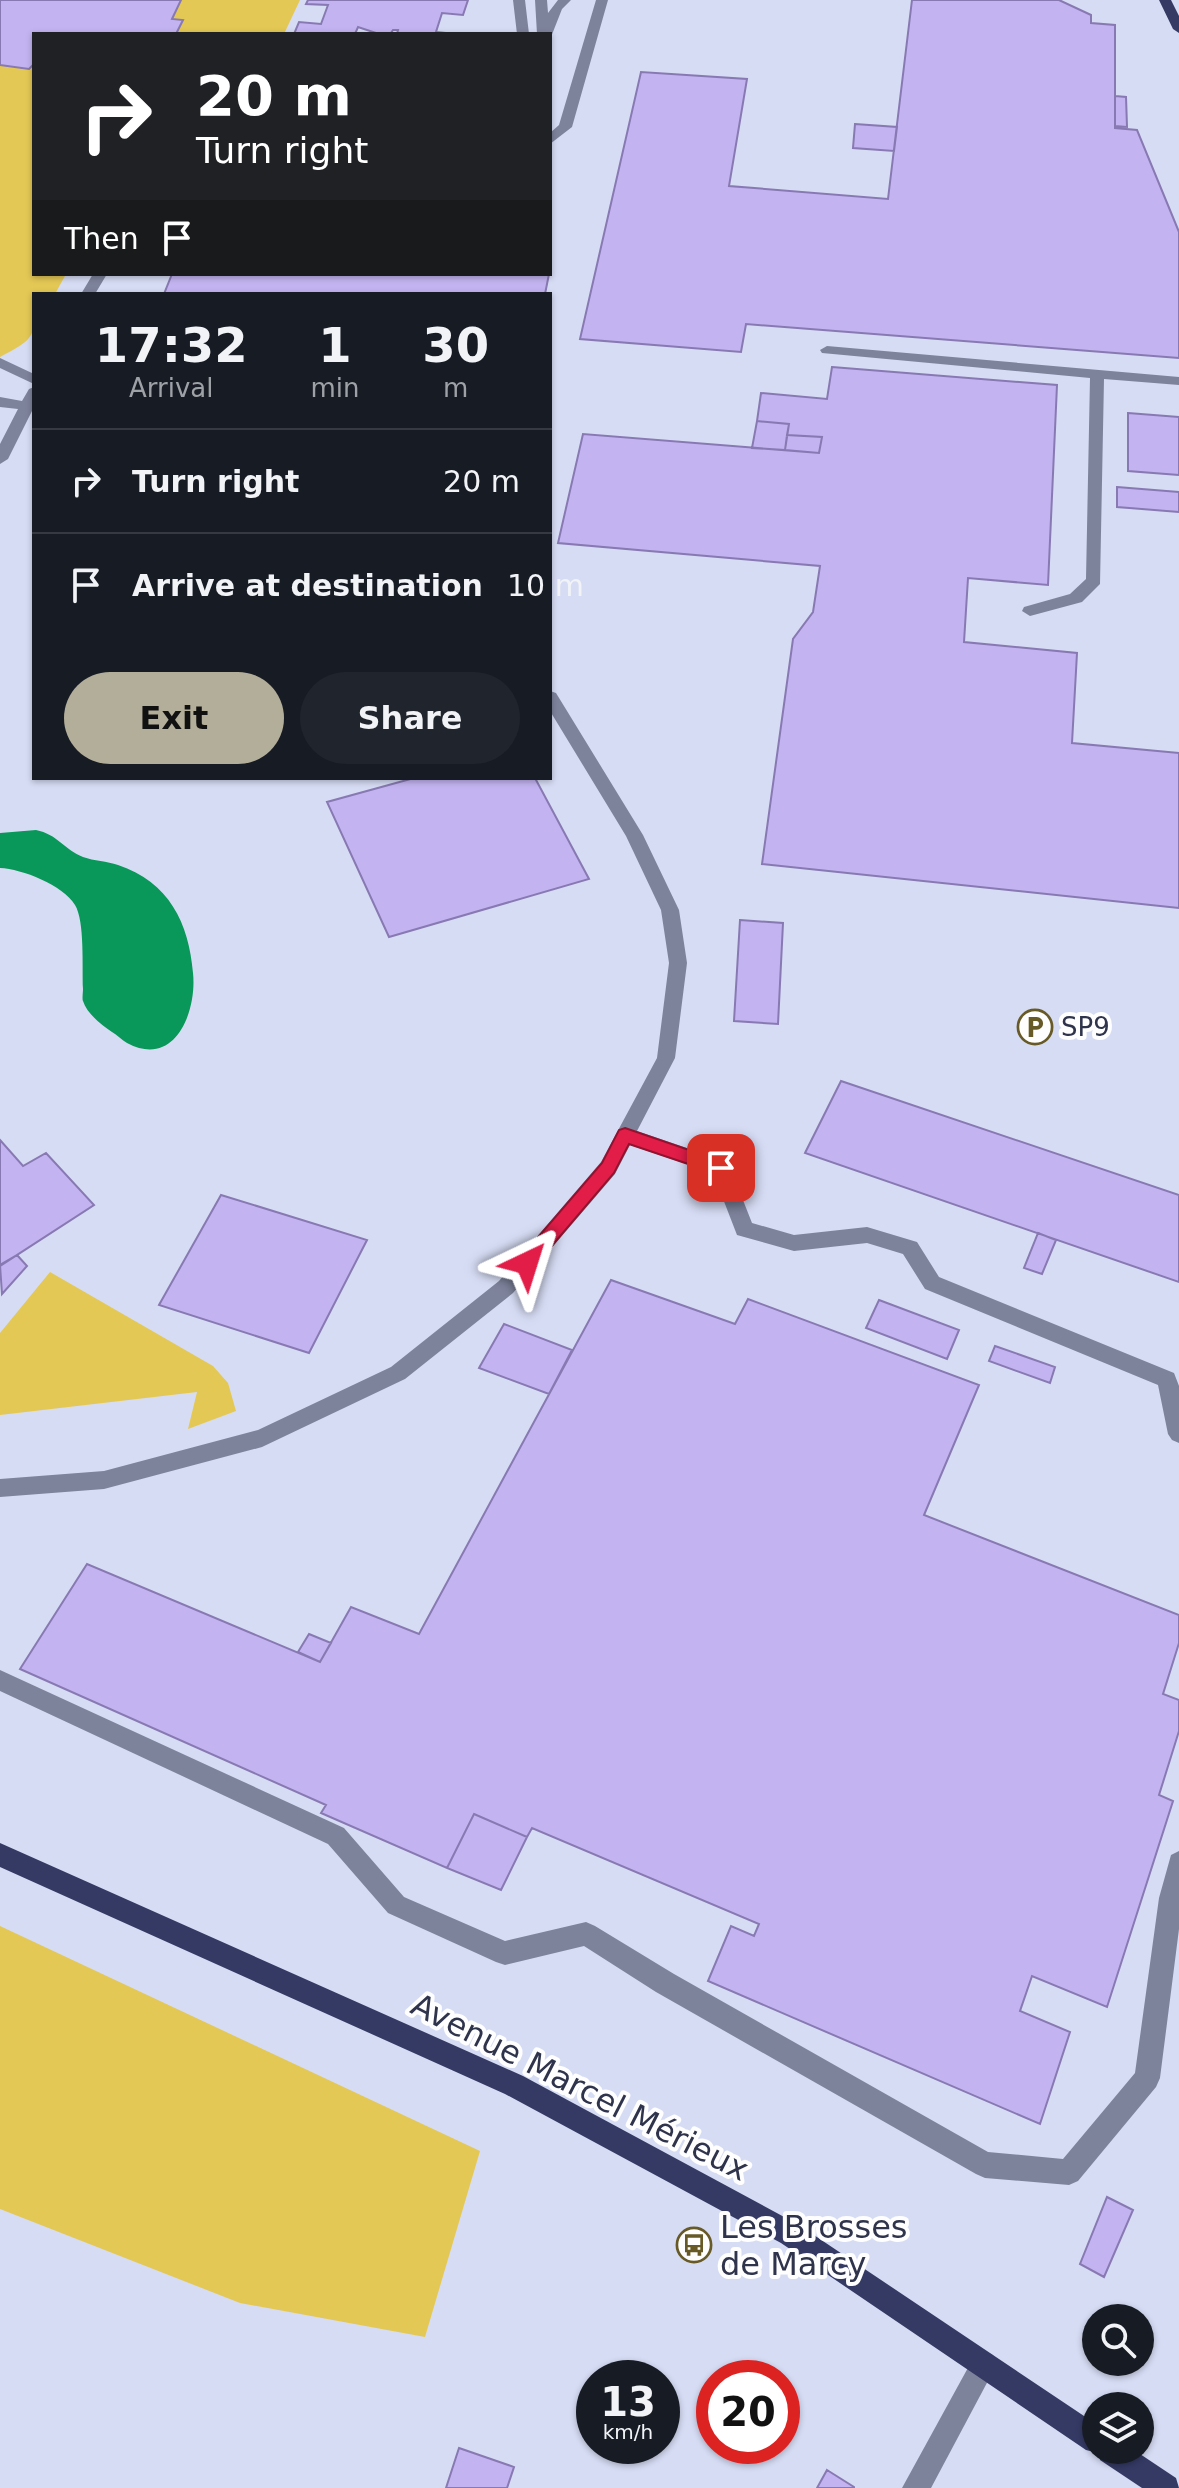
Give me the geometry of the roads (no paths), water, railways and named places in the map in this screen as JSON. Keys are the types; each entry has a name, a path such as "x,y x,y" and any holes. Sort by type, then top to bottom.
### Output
{"main road":[{"path":"1165,0 1179,29"},
{"name":"Avenue Marcel Mérieux","path":"0,1855 514,2085 790,2234 1082,2430"},
{"path":"1131,2464 1166,2488"}],"street":[{"path":"519,0 523,32"},
{"path":"541,0 545,32"},
{"path":"546,32 556,8 565,0"},
{"path":"552,138 565,127 602,0"},
{"path":"827,350 1179,381"},
{"path":"0,362 32,379"},
{"path":"1030,611 1076,598 1094,580 1097,374"},
{"path":"0,402 30,399"},
{"path":"0,459 30,399"},
{"path":"0,1488 104,1480 262,1438 398,1373 506,1287 608,1168 666,1058 678,963 670,910 634,835 552,700"},
{"path":"625,1135 721,1168 744,1229 794,1243 867,1235 910,1248 932,1283 1167,1379 1179,1434"},
{"path":"0,1680 336,1836 396,1905 505,1953 586,1934 665,1983 985,2165 1069,2172 1147,2078 1171,1898 1179,1863"},
{"path":"916,2488 984,2364"}],"place":[{"name":"SP9","path":"1035,1027"},
{"name":"Les Brosses de Marcy","path":"694,2245"}]}
